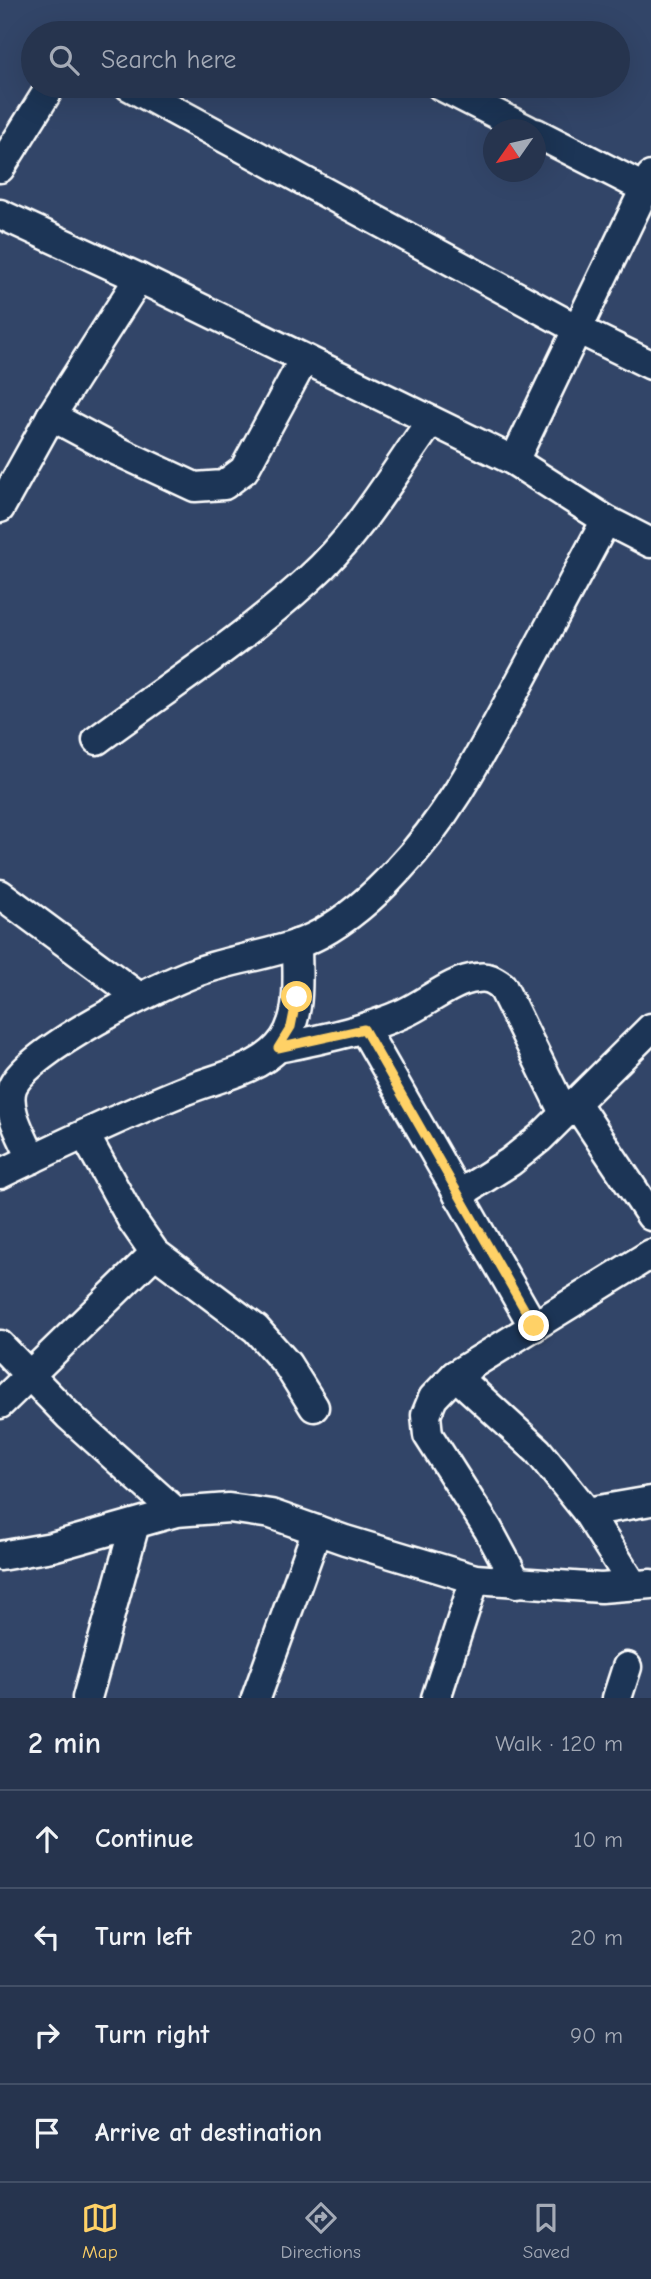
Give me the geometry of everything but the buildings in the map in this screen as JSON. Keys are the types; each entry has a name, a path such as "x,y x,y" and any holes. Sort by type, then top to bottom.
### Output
{"street":[{"path":"0,168 44,98"},
{"path":"151,98 577,329 651,365"},
{"path":"465,98 506,119"},
{"path":"514,461 648,182 546,137"},
{"path":"0,214 139,278 514,461 606,520 651,544"},
{"path":"0,508 51,416 139,278"},
{"path":"51,416 111,448 195,487 224,485 244,470 304,359"},
{"path":"97,740 238,636 311,577 349,536 431,421"},
{"path":"32,1159 6,1084 67,1038 139,997 198,971 297,944 320,934 351,913 397,871 434,829 467,779 606,520"},
{"path":"0,894 139,997"},
{"path":"0,1174 184,1090 257,1063 278,1048 291,1027 297,997 297,944"},
{"path":"278,1048 364,1029 405,1013 459,984 476,978 491,978 502,986 570,1107 651,1216"},
{"path":"458,1195 510,1162 540,1138 651,1028"},
{"path":"364,1029 534,1326"},
{"path":"85,1135 132,1220 155,1253 256,1329 287,1364 314,1406"},
{"path":"0,1404 155,1253"},
{"path":"517,1583 488,1529 428,1435 426,1415 433,1398 455,1375 651,1254"},
{"path":"0,1345 69,1416 176,1512"},
{"path":"455,1375 538,1451 642,1584"},
{"path":"587,1512 651,1501"},
{"path":"3,1563 176,1512 229,1508 271,1514 475,1579 601,1588 642,1584"},
{"path":"87,1698 135,1524"},
{"path":"256,1698 317,1530"},
{"path":"436,1698 475,1579"},
{"path":"617,1698 626,1667"}],"route":[{"path":"297,997 291,1027 278,1048 364,1029 534,1326"}]}
